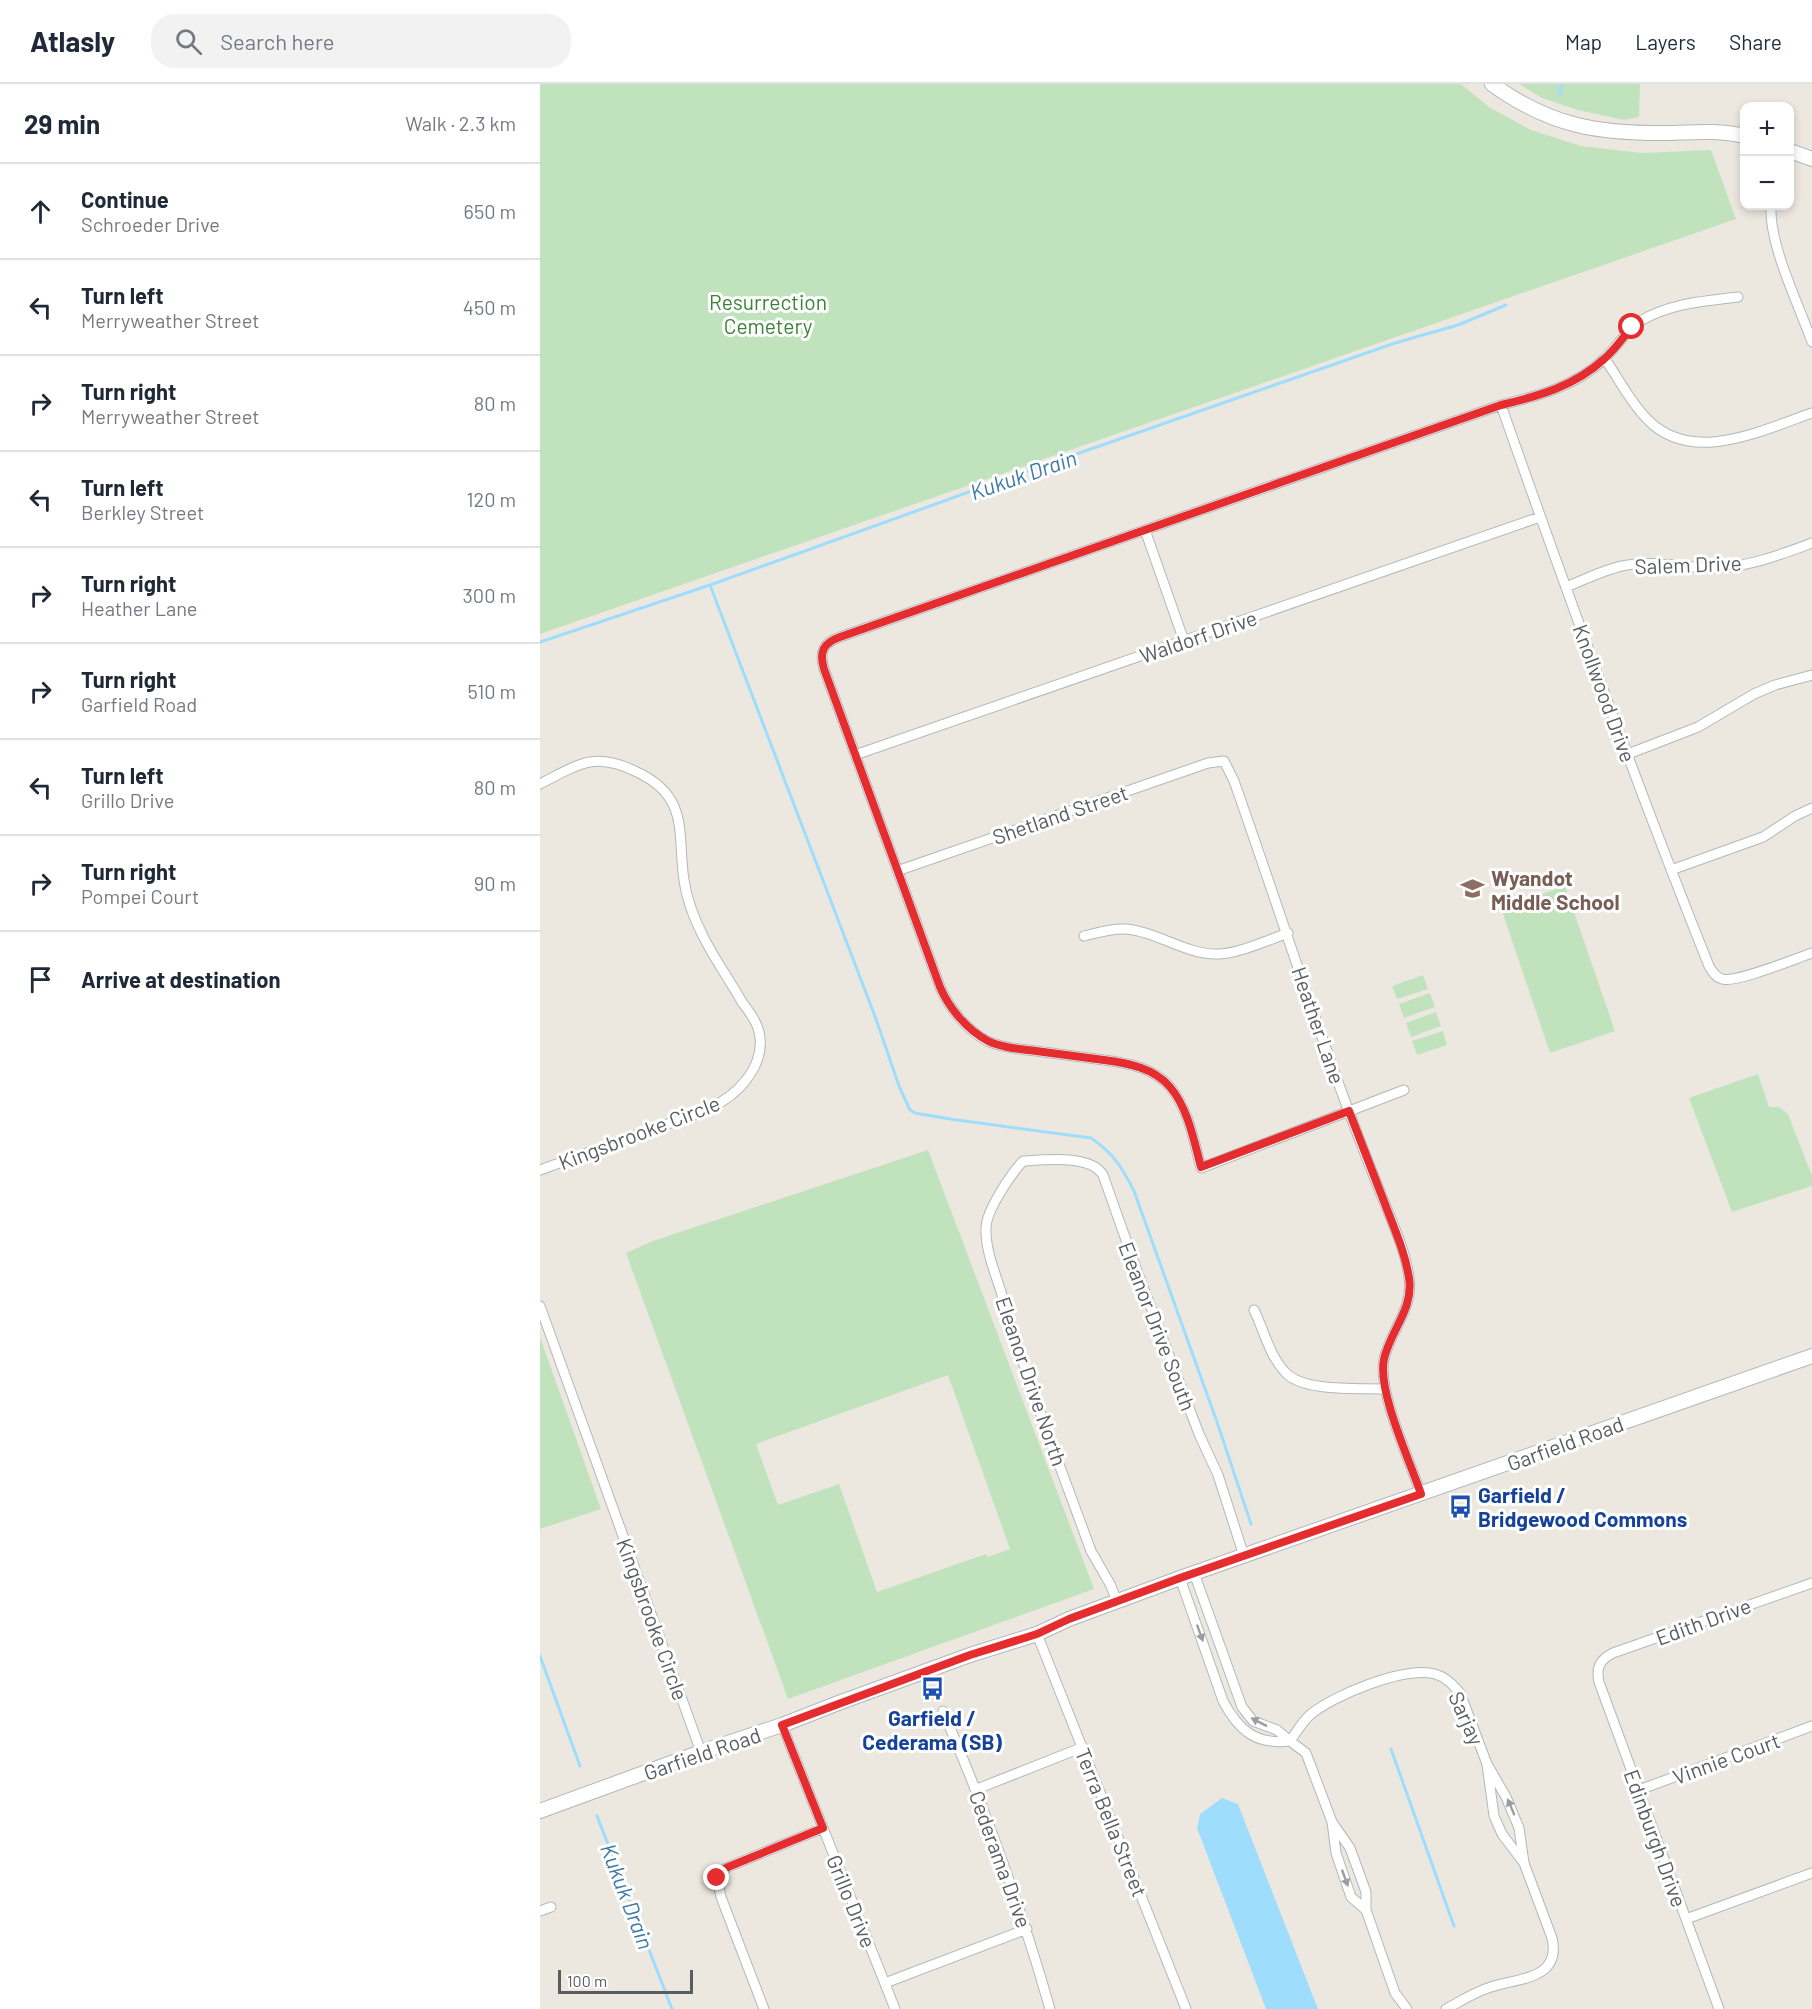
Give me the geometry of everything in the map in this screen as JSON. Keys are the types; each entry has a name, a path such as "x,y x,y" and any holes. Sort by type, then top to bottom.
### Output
{"main road":[{"path":"1492,84 1542,114 1578,126 1624,132 1710,131 1740,135"},
{"path":"1794,153 1812,159"},
{"name":"Garfield Road","path":"540,1811 964,1658 1037,1634 1069,1619 1180,1578 1812,1356"}],"street":[{"path":"1771,210 1771,225 1776,244 1812,342"},
{"path":"1404,1090 1201,1167 1194,1138 1178,1097 1160,1077 1137,1066 1114,1061 1010,1047 988,1041 973,1031 947,1002 943,993 824,669 821,660 822,648 826,643 840,637 1501,405 1542,395 1576,380 1605,359 1632,327 1642,320 1688,302 1738,297"},
{"path":"1605,359 1637,407 1650,422 1666,433 1686,441 1710,443 1736,438 1812,413"},
{"name":"Knollwood Drive","path":"1501,405 1540,517 1709,966 1718,978 1724,980 1740,977 1812,953"},
{"name":"Waldorf Drive","path":"855,755 1540,517"},
{"path":"1145,530 1184,641"},
{"name":"Salem Drive","path":"1566,587 1622,566 1658,564 1702,567 1733,566 1780,555 1812,543"},
{"path":"1628,754 1698,727 1754,694 1775,685 1812,675"},
{"name":"Kingsbrooke Circle","path":"540,784 584,763 604,760 615,762 643,775 667,795 679,818 684,878 691,909 706,941 755,1022 760,1039 754,1068 746,1081 731,1096 704,1110 540,1170"},
{"name":"Shetland Street","path":"897,871 1208,763 1224,761"},
{"name":"Heather Lane","path":"1224,761 1234,781 1349,1111 1399,1240 1409,1279 1407,1304 1383,1361 1384,1389 1421,1494"},
{"path":"1671,870 1754,841 1812,808"},
{"path":"1084,936 1114,929 1125,929 1144,932 1203,952 1218,954 1288,933"},
{"name":"Eleanor Drive South","path":"1023,1161 1074,1160 1087,1162 1099,1169 1195,1423 1218,1475 1244,1556"},
{"name":"Eleanor Drive North","path":"1023,1161 1011,1174 987,1220 985,1230 1009,1319 1091,1551 1117,1601"},
{"name":"Kingsbrooke Circle","path":"540,1306 701,1752"},
{"path":"1254,1310 1271,1352 1286,1374 1310,1386 1384,1389"},
{"path":"1194,1573 1242,1707 1253,1721 1277,1730 1306,1753 1332,1822 1336,1853 1351,1897 1366,1910"},
{"path":"1180,1578 1223,1701 1233,1720 1249,1734 1272,1743 1290,1741"},
{"name":"Edith Drive","path":"1599,1666 1603,1659 1612,1653 1812,1582"},
{"name":"Terra Bella Street","path":"1037,1634 1186,2009"},
{"path":"1212,1666 1225,1661"},
{"name":"Edinburgh Drive","path":"1599,1666 1599,1682 1719,2009"},
{"name":"Sarjay","path":"1290,1741 1309,1715 1323,1706 1356,1690 1416,1673 1440,1676 1453,1684 1460,1693 1487,1764 1506,1797 1519,1828 1524,1863 1552,1938 1554,1950 1552,1960 1539,1974 1486,1989 1446,2009"},
{"name":"Cederama Drive","path":"944,1711 977,1789 1027,1929 1050,2009"},
{"name":"Grillo Drive","path":"782,1725 895,2009"},
{"name":"Vinnie Court","path":"1639,1790 1812,1726"},
{"path":"977,1789 1083,1747"},
{"name":"Sarjay","path":"1487,1764 1494,1816 1502,1834 1524,1863"},
{"path":"1332,1822 1350,1848 1366,1893 1366,1910 1395,1993 1407,2009"},
{"path":"764,2009 721,1897 717,1878 728,1867 823,1828"},
{"path":"1686,1919 1812,1873"},
{"path":"540,1911 551,1907"},
{"path":"885,1983 1027,1929"}],"green space":[{"name":"Resurrection Cemetery","path":"540,84 1461,84 1489,107 1531,130 1581,146 1642,153 1711,150 1736,219 540,634"},
{"path":"1519,84 1640,84 1639,117 1624,120 1578,110 1542,98"},
{"path":"1565,886 1615,1031 1550,1053 1501,908"},
{"path":"1423,975 1428,989 1397,999 1392,986"},
{"path":"1430,993 1435,1007 1404,1018 1399,1004"},
{"path":"1436,1012 1441,1026 1411,1037 1406,1023"},
{"path":"1443,1031 1447,1045 1417,1055 1412,1041"},
{"path":"1758,1074 1769,1107 1779,1107 1788,1114 1812,1176 1812,1186 1732,1212 1689,1098"},
{"path":"928,1150 1094,1589 788,1699 626,1253 653,1241","holes":["948,1375 1010,1549 988,1557 986,1554 877,1592 839,1484 778,1505 756,1444"]},
{"path":"540,1337 601,1509 540,1529"}],"water":[{"path":"1222,1798 1238,1804 1318,2009 1266,2009 1197,1828 1200,1814"}],"waterway":[{"name":"Kukuk Drain","path":"1559,95 1562,84"},
{"name":"Kukuk Drain","path":"540,642 710,585 1395,343 1458,325 1506,305"},
{"path":"710,585 910,1110 915,1113 950,1119 1091,1138 1116,1161 1134,1191 1251,1524"},
{"name":"Kukuk Drain","path":"540,1656 580,1766"},
{"path":"1391,1749 1454,1926"},
{"name":"Kukuk Drain","path":"597,1816 672,2009"}],"place":[{"name":"Wyandot Middle School","path":"1473,889"},
{"name":"Garfield / Bridgewood Commons","path":"1460,1506"},
{"name":"Garfield / Cederama (SB)","path":"932,1689"}],"route":[{"path":"717,1878 728,1867 823,1828 782,1725 970,1655 1037,1634 1069,1619 1180,1578 1421,1494 1384,1389 1383,1361 1407,1304 1409,1279 1399,1240 1349,1111 1201,1167 1194,1138 1178,1097 1160,1077 1137,1066 1114,1061 1010,1047 988,1041 973,1031 947,1002 940,987 824,669 821,660 822,648 826,643 840,637 1501,405 1542,395 1576,380 1605,359 1632,327"}]}
